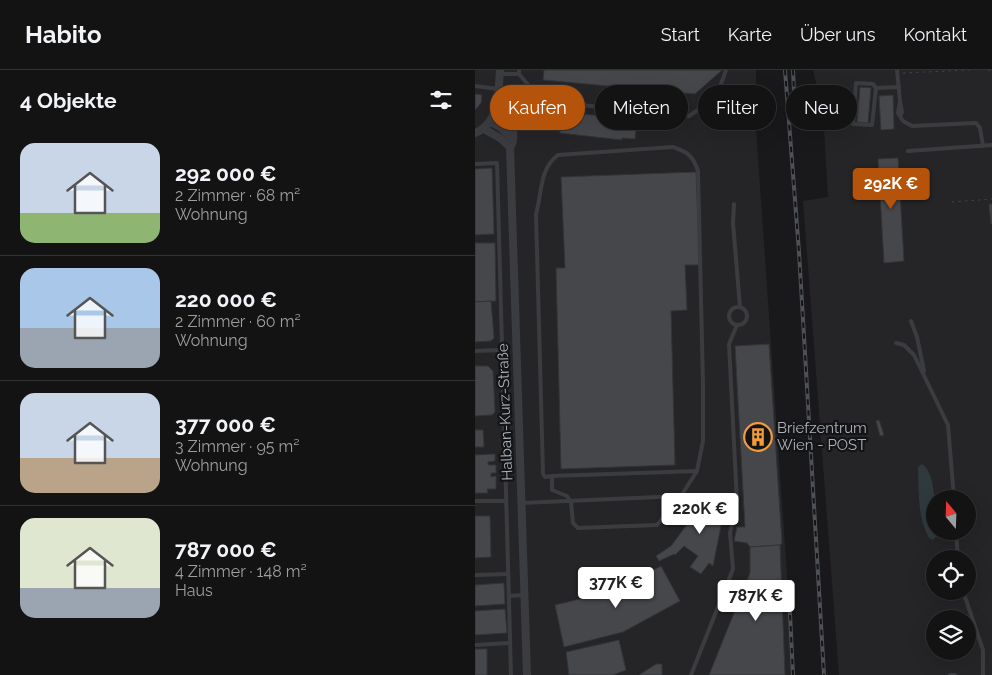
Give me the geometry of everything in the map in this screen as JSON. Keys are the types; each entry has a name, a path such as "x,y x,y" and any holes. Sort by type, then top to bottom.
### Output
{"street":[{"path":"498,85 500,72"},
{"path":"475,133 484,129 490,122"},
{"path":"484,129 500,138 510,147"},
{"path":"504,130 512,138"},
{"name":"Halban-Kurz-Straße","path":"512,130 513,144 510,147 527,675"}],"lane":[{"path":"500,72 519,72 542,101 689,116 716,98 726,70"},
{"path":"897,71 899,101 902,112 900,116 903,121 910,125 976,123 980,128 983,146"},
{"path":"876,88 872,126 853,124 856,83 873,84 876,88 899,87"},
{"path":"475,86 490,88"},
{"path":"908,151 992,145"},
{"path":"551,476 553,490 567,496 571,502 573,523 578,528 649,526 657,525 681,496 697,471 703,441 698,171 694,159 687,152 673,147 558,155 552,160 543,176 536,214 543,474 545,477 551,476 697,471"},
{"path":"475,164 497,163 511,675"},
{"path":"734,204 733,223 740,307"},
{"path":"740,307 745,309 748,317 743,324 737,325 731,322 729,316 731,310 740,307"},
{"path":"911,321 917,337 925,376"},
{"path":"691,675 733,569 730,533 737,502 729,344 737,325"},
{"path":"896,343 909,349 925,376 948,425 953,490"},
{"path":"475,351 502,350"},
{"path":"521,503 681,496"},
{"path":"475,502 506,501"},
{"path":"475,575 508,574"},
{"path":"509,596 524,595"},
{"path":"966,600 983,650 983,675"},
{"path":"475,645 510,644"},
{"path":"950,675 955,675"}],"path":[{"path":"897,71 970,70"},
{"path":"988,70 992,71"},
{"path":"952,202 992,199"}],"shaded area":[{"path":"475,70 756,70 756,85 698,85 698,130 756,130 794,675 475,675"},
{"path":"813,70 992,70 992,675 839,675 803,201 828,197 824,130 857,130 857,85 816,85"},
{"path":"922,464 927,469 933,485 934,490 926,490 926,532 922,521 918,467"}],"building":[{"path":"544,70 722,70 705,85 698,85 698,91 695,94 688,93 688,85 597,85 543,80"},
{"path":"860,87 871,88 868,123 857,122"},
{"path":"475,94 482,95 481,103 475,110"},
{"path":"893,95 894,129 881,130 879,96"},
{"path":"585,114 595,115 595,130 636,130 635,139 622,138 622,140 560,133 560,130 585,130"},
{"path":"898,158 904,261 884,263 878,159"},
{"path":"492,168 494,234 475,235 475,169"},
{"path":"696,172 700,265 685,265 687,310 671,311 675,465 561,469 556,268 565,268 561,177"},
{"path":"989,204 992,204 992,224 991,224"},
{"path":"475,243 495,243 496,301 475,302"},
{"path":"491,301 494,338 491,341 475,342 475,302"},
{"name":"Briefzentrum Wien - POST","path":"769,344 782,543 780,545 750,547 747,543 734,541 737,527 745,527 735,346"},
{"path":"475,366 488,366 493,371 495,412 492,415 475,416"},
{"path":"879,420 884,435 880,436 876,421"},
{"path":"475,430 483,430 484,447 475,447"},
{"path":"495,454 495,461 488,462 488,465 496,465 496,473 491,473 491,477 496,476 496,489 487,489 488,493 475,493 475,455"},
{"path":"708,496 725,506 713,566 709,563 701,574 690,567 698,556 684,546 675,555 659,561 656,556 671,546"},
{"path":"475,516 490,516 491,557 475,558"},
{"path":"780,545 785,675 709,675 750,573 750,547"},
{"path":"661,566 680,601 623,632 564,647 555,605 614,591"},
{"path":"504,583 505,604 475,606 475,585"},
{"path":"505,609 507,633 475,635 475,611"},
{"path":"619,640 626,670 613,675 569,675 566,652"},
{"path":"475,649 487,649 487,675 475,675"},
{"path":"656,664 662,664 662,675 639,675"}],"railway":[{"path":"785,70 799,252 824,675"},
{"path":"793,70 794,85"},
{"path":"789,593 793,675"}],"place":[{"name":"Briefzentrum Wien - POST","path":"758,437"}]}
